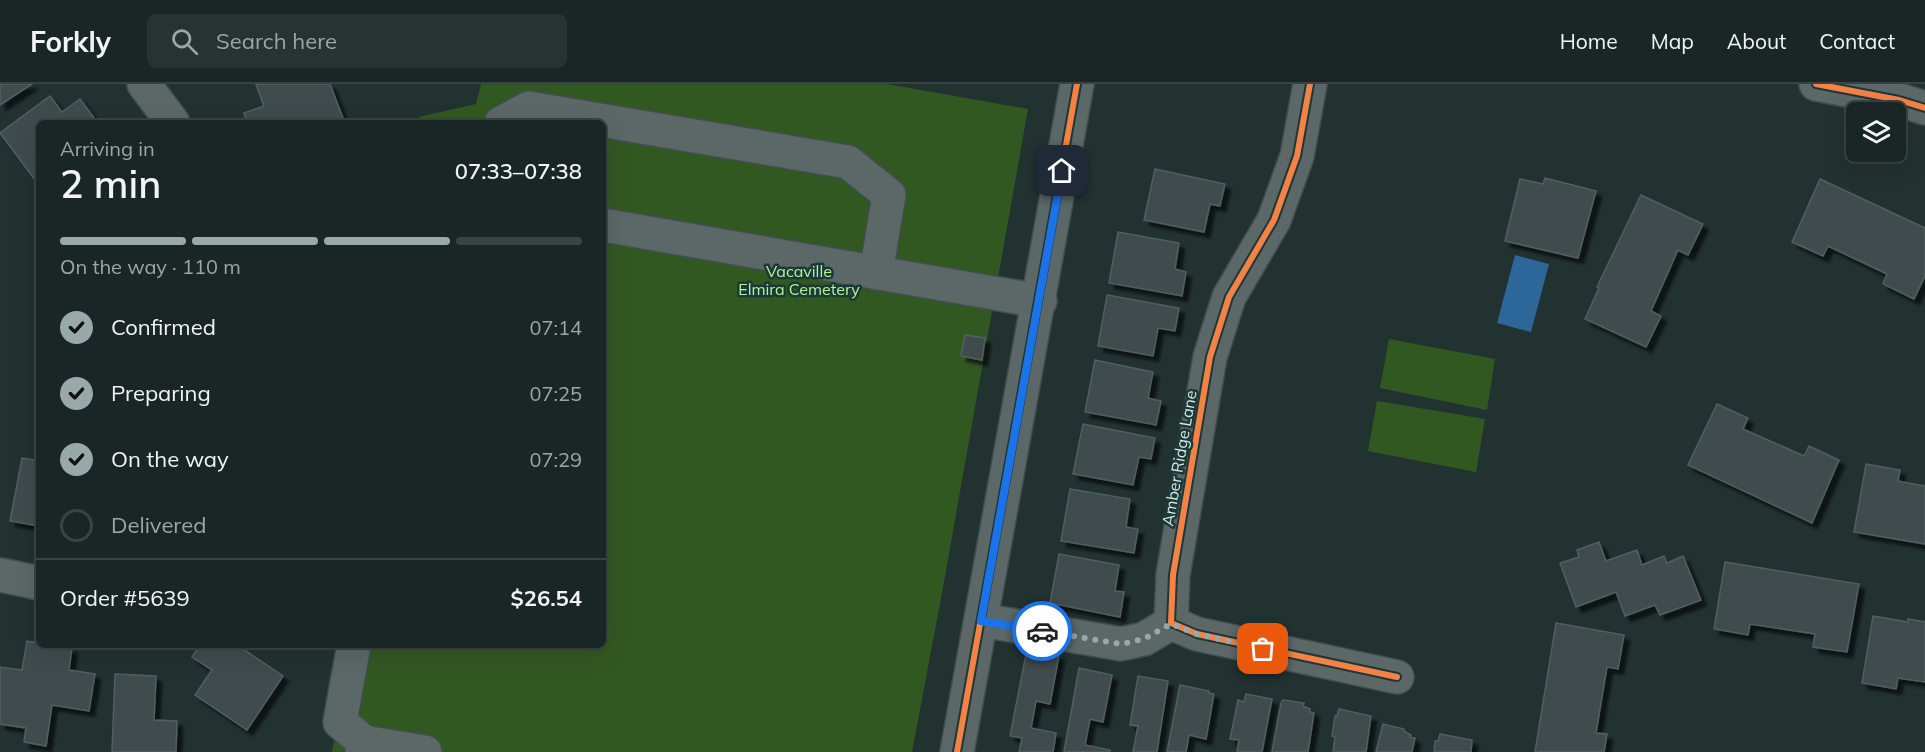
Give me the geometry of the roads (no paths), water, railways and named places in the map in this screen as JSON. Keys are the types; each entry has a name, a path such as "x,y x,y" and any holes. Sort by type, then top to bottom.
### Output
{"street":[{"path":"144,84 171,120"},
{"path":"957,752 1040,302 1077,84"},
{"name":"Amber Ridge Lane","path":"1171,624 1173,575 1210,357 1229,297 1274,220 1297,156 1310,84"},
{"path":"1816,84 1899,100 1925,108"},
{"path":"507,120 529,108 600,120"},
{"path":"606,121 848,162 889,195 876,273"},
{"path":"606,226 1040,302"},
{"path":"0,574 36,582"},
{"path":"981,621 1121,644 1144,639 1171,624 1197,634 1397,677"},
{"path":"353,648 340,722 363,747 425,752"}],"water":[{"path":"1515,255 1549,264 1531,332 1497,323"}],"park label":[{"name":"Vacaville Elmira Cemetery","path":"799,280"}]}
